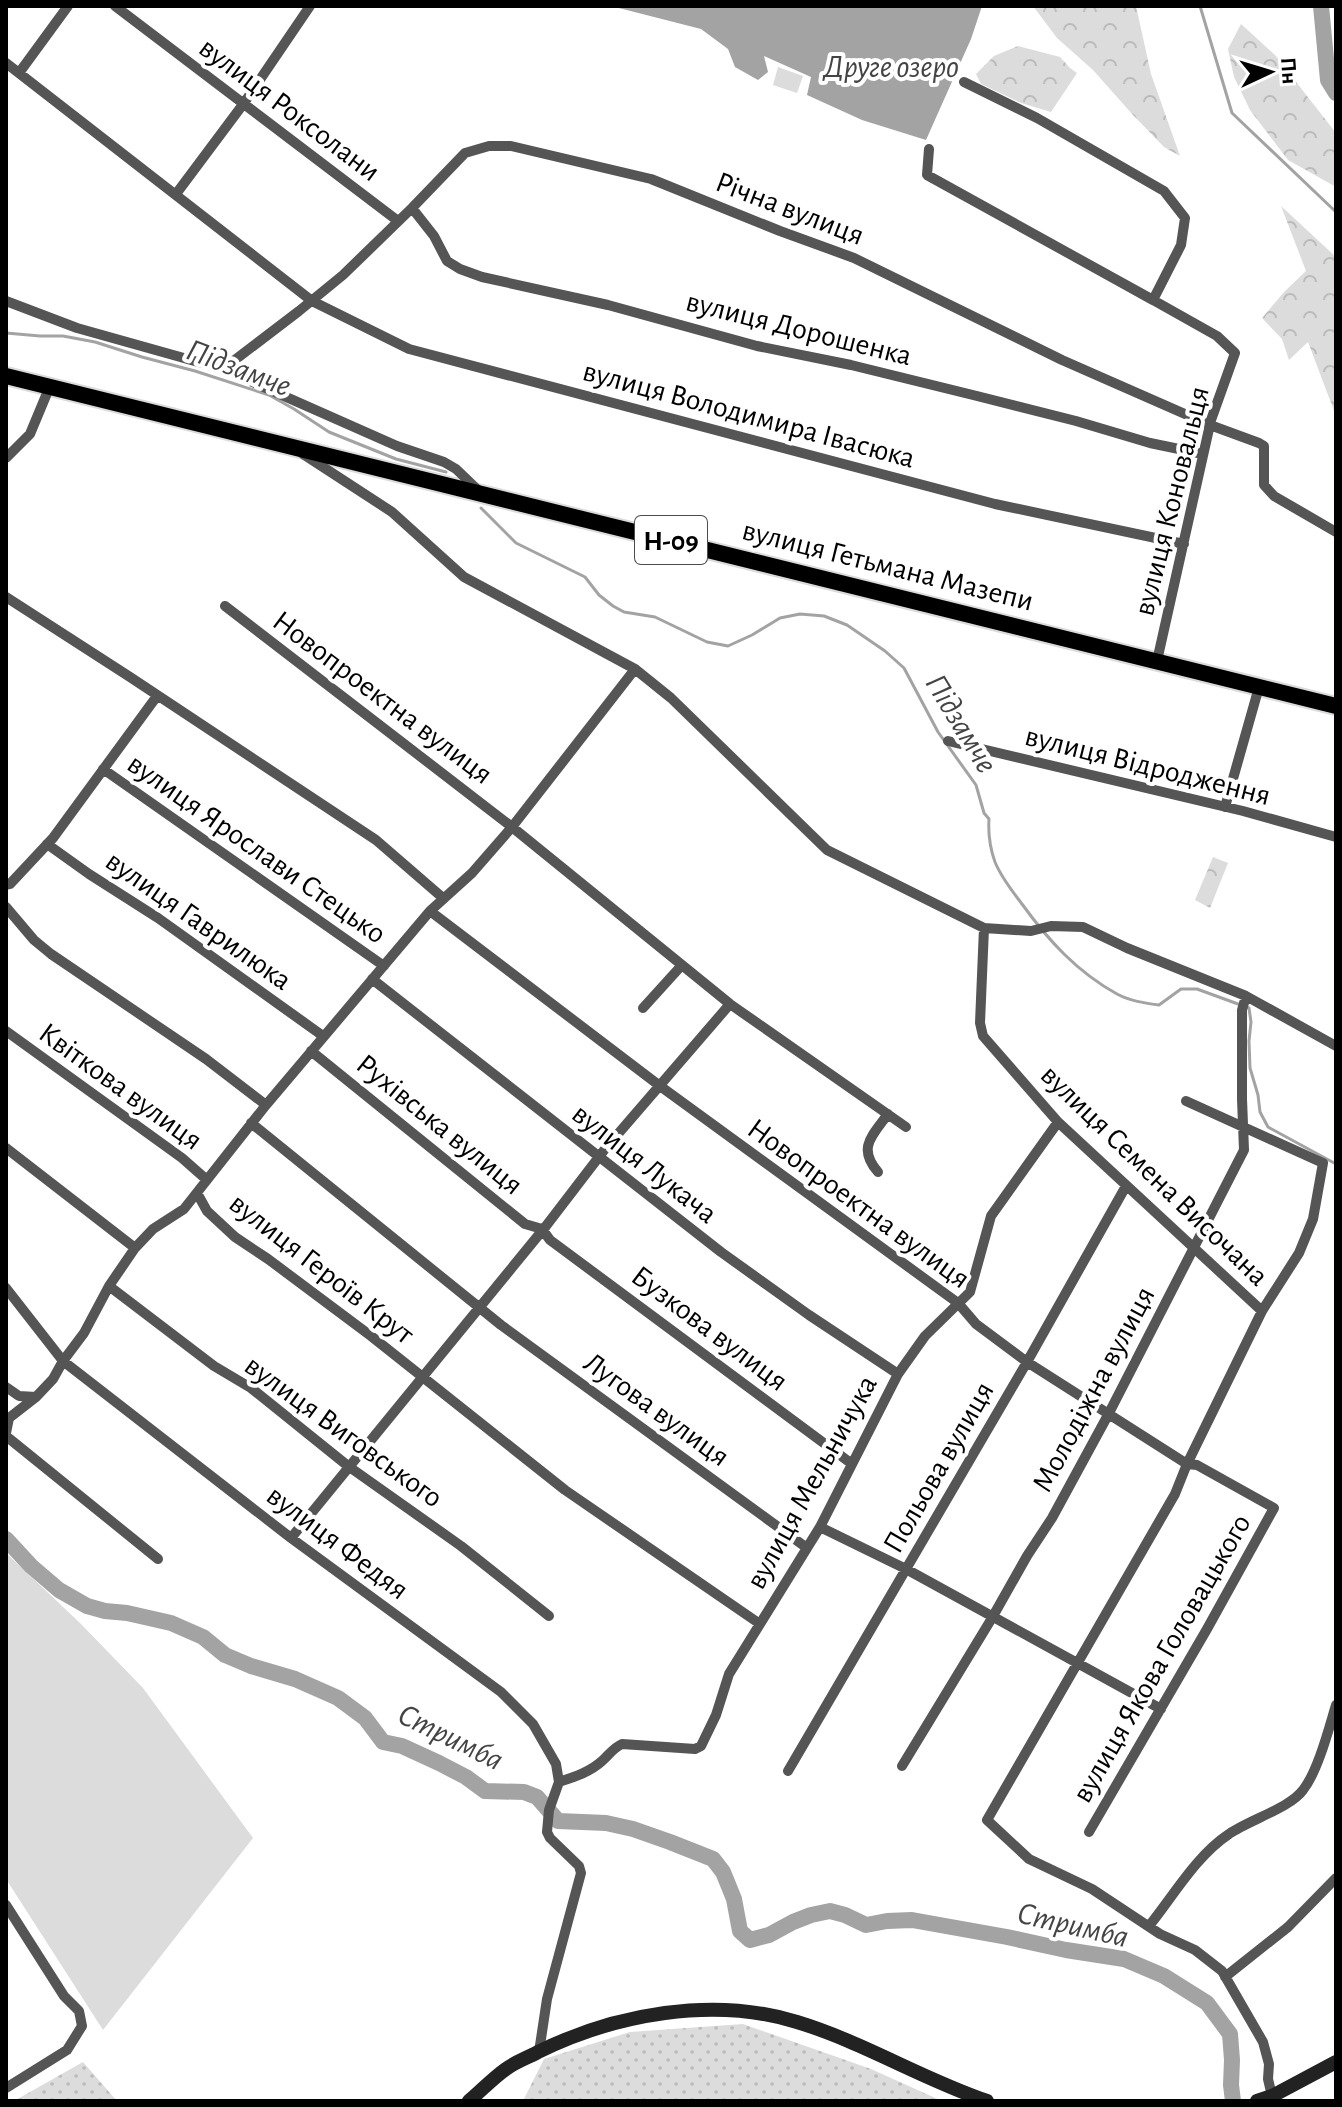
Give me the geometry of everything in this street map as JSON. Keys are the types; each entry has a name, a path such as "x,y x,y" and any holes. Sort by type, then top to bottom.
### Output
{"main road":[{"name":"вулиця Гетьмана Мазепи","path":"6,376 1336,706"},
{"path":"469,2101 506,2068 561,2041 603,2026 649,2015 691,2010 723,2010 796,2021 987,2101"},
{"path":"1264,2099 1336,2062"}],"street":[{"path":"19,73 68,6"},
{"name":"вулиця Роксолани","path":"115,6 398,221"},
{"path":"176,194 244,103 310,6"},
{"name":"вулиця Володимира Івасюка","path":"6,63 312,301 409,349 995,504 1184,544"},
{"path":"929,149 927,175 1153,300 1181,245 1185,218 1164,191 1037,118 964,82"},
{"name":"Річна вулиця","path":"223,369 343,275 465,153 489,146 511,146 651,179 854,258 1062,360 1264,446 1264,485 1274,496 1336,532"},
{"name":"вулиця Дорошенка","path":"412,208 434,236 447,261 482,277 608,305 757,346 879,372 1203,454"},
{"name":"вулиця Коновальця","path":"1153,300 1217,336 1235,353 1210,425 1157,661"},
{"path":"6,301 77,328 223,369 397,446 444,462 481,492"},
{"path":"6,458 30,434 50,386"},
{"path":"288,444 392,512 464,577 635,669 671,698 827,850 984,928 1031,931 1051,926 1083,927 1336,1046"},
{"path":"6,597 376,840 443,898"},
{"name":"Новопроектна вулиця","path":"225,606 512,827 730,1004 906,1127"},
{"path":"158,1559 6,1435 9,1418 53,1379 135,1248 153,1229 184,1209 251,1123 430,911 472,873 512,827 635,669"},
{"path":"1225,807 1259,687"},
{"path":"6,885 47,844 157,696"},
{"name":"вулиця Відродження","path":"948,741 1225,807 1336,837"},
{"name":"вулиця Ярослави Стецько","path":"103,769 384,966"},
{"name":"вулиця Гаврилюка","path":"47,844 158,918 323,1036"},
{"path":"6,907 34,940 51,954 206,1059 266,1105"},
{"name":"Новопроектна вулиця","path":"430,911 660,1086 958,1303 976,1324 1027,1362 1187,1464 1197,1465 1274,1508"},
{"name":"вулиця Семена Височана","path":"984,928 980,1023 983,1036 1058,1122 1262,1311 1175,1494 987,1820 1029,1859 1092,1889 1149,1926"},
{"path":"643,1008 682,965"},
{"name":"вулиця Лукача","path":"372,979 733,1261 898,1374"},
{"name":"Молодіжна вулиця","path":"902,1766 1052,1518 1244,1150 1244,1003"},
{"path":"291,1538 605,1149 730,1004"},
{"name":"Квіткова вулиця","path":"6,1031 171,1150 207,1180"},
{"name":"Рухівська вулиця","path":"311,1051 525,1224 542,1229"},
{"path":"1186,1101 1323,1163 1313,1219 1299,1253 1262,1311"},
{"path":"878,1172 869,1160 868,1147 873,1133 888,1114"},
{"name":"вулиця Мельничука","path":"559,1782 583,1774 622,1744 695,1749 701,1746 716,1715 729,1674 820,1527 898,1374 925,1336 970,1292 991,1216 1058,1122"},
{"name":"Лугова вулиця","path":"251,1123 480,1307 697,1470 807,1548"},
{"path":"6,1148 135,1248"},
{"name":"Польова вулиця","path":"788,1771 1126,1186"},
{"name":"вулиця Героїв Крут","path":"197,1193 207,1211 235,1237 423,1377 596,1512 760,1624"},
{"name":"Бузкова вулиця","path":"542,1229 550,1240 852,1464"},
{"name":"вулиця Виговського","path":"109,1286 214,1366 251,1388 348,1466 461,1546 549,1616"},
{"name":"вулиця Федяя","path":"6,1288 63,1361 291,1538 501,1692 533,1724 556,1764 559,1782"},
{"path":"6,1387 19,1396 36,1397"},
{"name":"вулиця Якова Головацького","path":"1089,1832 1274,1508"},
{"path":"820,1527 906,1569 1161,1709"},
{"path":"1264,2099 1269,2064 1263,2042 1222,1971 1202,1954 1149,1926 1207,1852 1228,1834 1294,1799 1303,1790 1313,1771 1336,1705"},
{"path":"539,2052 547,1999 581,1873 579,1866 547,1832 549,1810 559,1782"},
{"path":"1225,1977 1288,1927 1336,1878"},
{"path":"6,1905 64,1996 79,2011 82,2026 67,2050 6,2088"}],"green space":[{"path":"1033,6 1136,6 1151,74 1180,156 1164,147 1093,70 1057,38"},
{"path":"1241,24 1275,55 1336,133 1336,187 1288,160 1250,110 1234,77 1228,49"},
{"path":"1018,46 1060,57 1077,73 1051,112 1021,103 981,84 976,74 994,56"},
{"path":"778,67 803,76 797,93 773,85"},
{"path":"1281,206 1336,257 1336,416 1308,342 1289,360 1282,339 1262,318 1306,271"},
{"path":"1213,857 1228,863 1210,908 1195,900"},
{"path":"6,1553 143,1688 253,1838 103,2030 6,1879"},
{"path":"743,2024 871,2069 942,2101 523,2101 544,2059 630,2032"},
{"path":"83,2062 117,2101 14,2101"}],"water":[{"name":"Друге озеро","path":"611,6 982,6 971,39 926,140 862,120 807,95 811,77 764,56 768,72 758,80 735,67 728,49 701,29"}],"waterway":[{"path":"1200,6 1232,113 1336,212"},
{"path":"1321,6 1328,80 1336,93"},
{"name":"Підзамче","path":"6,333 63,336 95,342 195,371 269,395 329,432 396,459 446,472"},
{"name":"Підзамче","path":"481,508 516,543 585,577 599,595 613,606 624,612 655,617 707,642 728,646 780,618 800,614 824,616 847,625 885,651 904,668 938,732 976,785 984,813 989,819 997,868 1053,942 1089,976 1127,998 1159,1005 1181,989 1197,989 1249,1008 1250,1068 1260,1112 1268,1127 1336,1164"},
{"name":"Стримба","path":"6,1539 59,1590 87,1606 171,1623 203,1637 225,1655 295,1679 338,1698 365,1718 383,1742 402,1746 439,1763 485,1791 524,1792 537,1797 558,1821 606,1823 633,1829 713,1859 723,1872 734,1899 740,1931 750,1940 769,1935 811,1915 830,1911 866,1925 912,1920 1124,1959 1164,1976 1207,2003 1230,2034 1233,2101"}]}
